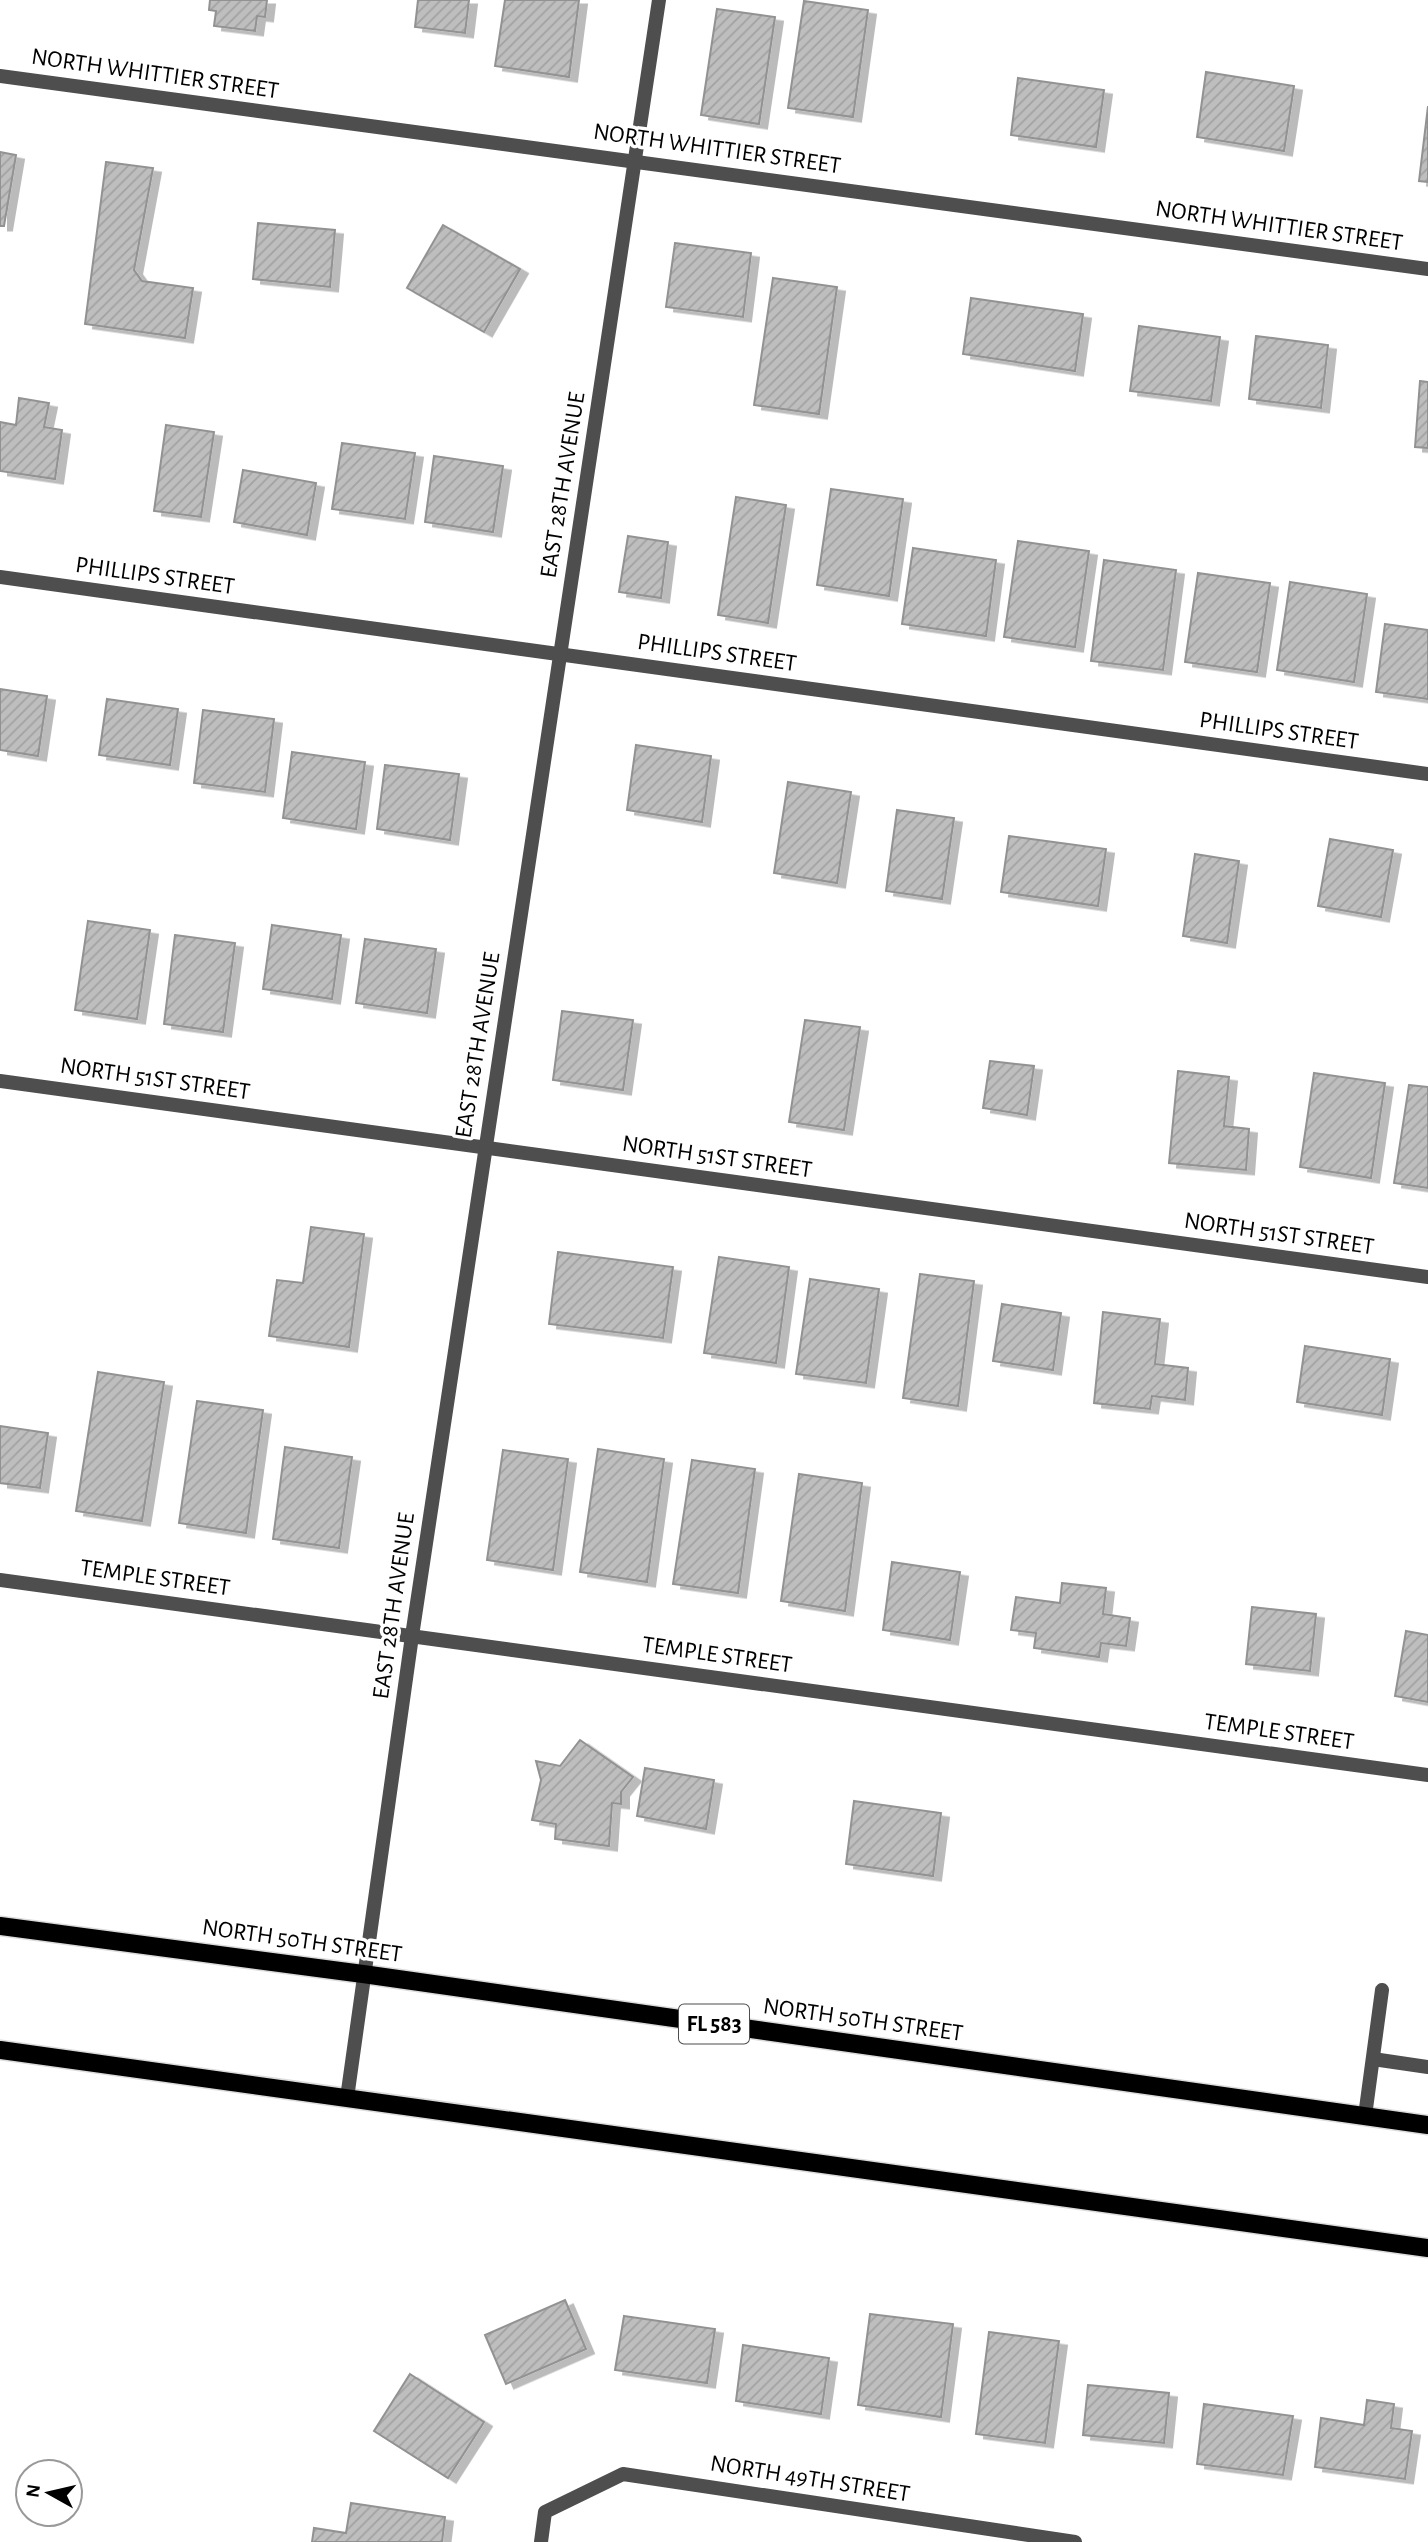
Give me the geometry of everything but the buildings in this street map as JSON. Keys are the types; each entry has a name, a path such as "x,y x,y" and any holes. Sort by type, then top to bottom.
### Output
{"main road":[{"name":"NORTH 50TH STREET","path":"0,1926 363,1974 1428,2125"},
{"path":"0,2050 1428,2248"}],"street":[{"name":"EAST 28TH AVENUE","path":"347,2098 412,1636 659,0"},
{"name":"NORTH WHITTIER STREET","path":"0,76 1428,269"},
{"name":"PHILLIPS STREET","path":"0,578 1428,774"},
{"name":"NORTH 51ST STREET","path":"0,1081 1428,1277"},
{"name":"TEMPLE STREET","path":"0,1580 1428,1775"},
{"path":"1365,2116 1382,1990"},
{"path":"1373,2059 1428,2067"},
{"name":"NORTH 49TH STREET","path":"541,2542 545,2512 623,2474 1075,2542"}]}
